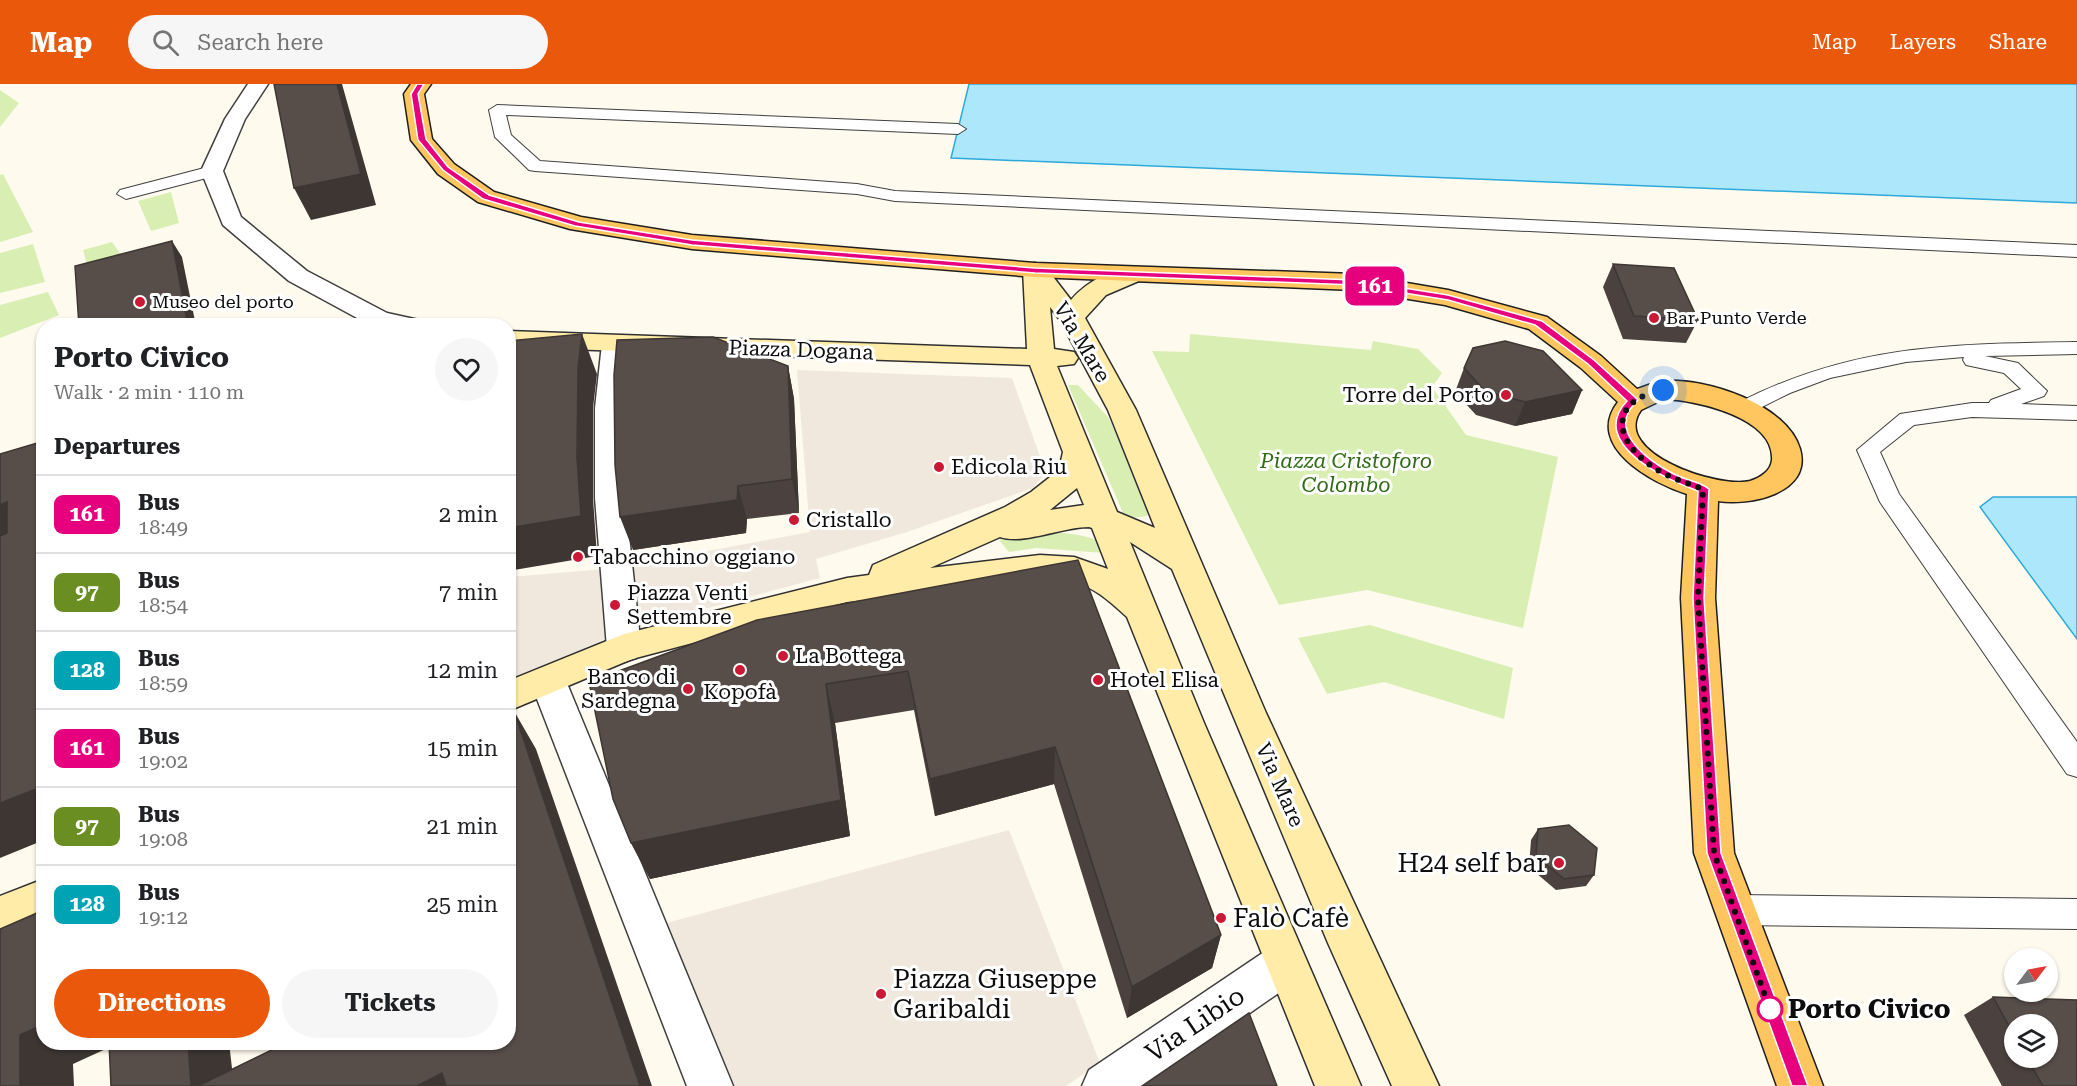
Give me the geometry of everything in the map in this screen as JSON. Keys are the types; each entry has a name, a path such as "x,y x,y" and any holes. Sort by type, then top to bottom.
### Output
{"main road":[{"path":"421,84 414,94 422,140 446,169 486,197 578,224 692,242 1035,270 1354,282 1448,298 1538,323 1591,362 1633,400"},
{"path":"1682,390 1724,400 1744,409 1763,421 1778,435 1786,450 1788,464 1782,476 1770,486 1752,491 1728,493 1703,489 1662,472 1637,454 1625,439 1621,424 1623,411 1633,400 1646,394 1682,390"},
{"path":"1703,489 1698,598 1714,853 1800,1086"}],"street":[{"path":"258,84 235,119 212,171 231,220 298,276 377,318"},
{"name":"Via Mare","path":"1035,270 1072,318 1122,410 1344,933 1416,1086"},
{"name":"Via Mare","path":"1035,270 1041,359 1285,963 1338,1086"},
{"path":"1072,318 1084,298 1097,287 1132,274"},
{"name":"Piazza Dogana","path":"516,339 1041,359 1094,358"},
{"path":"615,344 609,408 610,498 624,648"},
{"path":"847,590 971,537 1042,501 1072,475 1078,451"},
{"path":"971,537 1078,516 1106,521 1147,536 1185,562"},
{"path":"516,695 624,648 847,590 1040,567 1074,569 1109,582 1141,610"},
{"path":"548,681 710,1086"},
{"path":"0,916 36,901"},
{"name":"Via Libio","path":"1105,1086 1285,963"}],"lane":[{"path":"958,129 497,110 503,137 535,166 857,189 895,196 2077,251"},
{"path":"126,194 212,171"},
{"path":"1744,409 1765,396 1822,372 1889,358 1941,351 2077,348"},
{"path":"1889,358 1967,358 2011,368 2036,391 2007,403 1908,419 1868,450 1888,496 2077,765"},
{"path":"1972,410 2077,413"},
{"path":"1735,910 2077,914"}],"green space":[{"path":"0,90 19,103 0,127"},
{"path":"3,174 33,232 0,242 0,175"},
{"path":"171,192 179,223 151,231 138,201"},
{"path":"112,242 128,265 90,276 83,250"},
{"path":"33,244 45,282 0,293 0,253"},
{"path":"48,292 59,315 51,318 36,318 36,324 0,338 0,305"},
{"name":"Piazza Cristoforo Colombo","path":"1190,334 1371,350 1373,341 1418,349 1442,373 1432,387 1466,435 1558,457 1523,628 1367,590 1279,605 1152,351 1189,352"},
{"path":"1068,385 1078,385 1108,417 1150,506 1147,516 1131,518 1123,513"},
{"path":"1031,532 1086,537 1104,543 1104,553 1036,548 1009,552 999,540"},
{"path":"1370,625 1513,668 1504,719 1384,682 1327,694 1298,638"}],"shaded area":[{"path":"797,370 1012,378 1046,473 1033,488 907,532 816,559 820,578 623,631 516,678 516,576 617,568 810,532"},
{"name":"Piazza Giuseppe Garibaldi","path":"1009,830 1100,1063 1066,1086 728,1086 659,925"}],"water":[{"path":"969,84 2077,84 2077,203 951,158"},
{"path":"1993,497 2077,497 2077,639 1980,507"}],"building":[{"path":"274,84 337,84 361,174 294,188"},
{"path":"172,241 186,318 78,318 75,266"},
{"path":"1613,264 1674,268 1698,320 1634,316"},
{"path":"582,334 578,368 577,458 581,516 516,527 516,340"},
{"path":"713,337 788,366 792,479 738,486 737,500 620,517 615,465 614,375 617,340"},
{"path":"1505,341 1543,351 1582,390 1525,402 1485,391 1464,368 1473,348"},
{"path":"36,443 36,789 0,803 0,536 7,533 7,502 0,505 0,454"},
{"path":"1078,560 1221,935 1132,987 1055,747 930,779 908,671 826,684 841,800 631,843 613,799 589,682 757,620"},
{"path":"516,717 640,1086 446,1086 442,1073 417,1086 198,1086 272,1050 516,1050"},
{"name":"H24 self bar","path":"1569,825 1597,848 1594,875 1564,879 1536,856 1538,829"},
{"path":"36,913 36,1028 20,1035 20,1086 0,1086 0,929"},
{"path":"1993,997 2004,997 2004,1002 2077,1000 2077,1086 2043,1086 2033,1068 2058,1068 2058,1014 2004,1014 2004,1017"},
{"path":"1249,1013 1277,1086 1142,1086"},
{"path":"109,1050 189,1050 191,1086 111,1086"}],"bus line":[{"name":"161","path":"421,84 414,94 422,140 446,169 486,197 578,224 692,242 1035,270 1354,282 1448,298 1538,323 1591,362 1633,400 1623,411 1621,424 1625,439 1637,454 1655,468 1703,489 1698,598 1714,853 1781,1040 1800,1086"}],"place":[{"name":"Museo del porto","path":"140,302"},
{"name":"Bar Punto Verde","path":"1654,318"},
{"name":"Torre del Porto","path":"1506,395"},
{"name":"Edicola Riu","path":"939,467"},
{"name":"Cristallo","path":"794,520"},
{"name":"Tabacchino oggiano","path":"578,557"},
{"name":"Piazza Venti Settembre","path":"615,605"},
{"name":"La Bottega","path":"783,656"},
{"name":"Kopofà","path":"740,670"},
{"name":"Hotel Elisa","path":"1098,680"},
{"name":"Banco di Sardegna","path":"688,689"},
{"name":"H24 self bar","path":"1559,863"},
{"name":"Falò Cafè","path":"1221,918"},
{"name":"Piazza Giuseppe Garibaldi","path":"881,994"},
{"name":"Porto Civico","path":"1770,1009"}],"route":[{"path":"1663,390 1633,400 1623,411 1621,424 1625,439 1637,454 1655,468 1703,489 1698,598 1714,853 1773,1018 1770,1009"}]}
